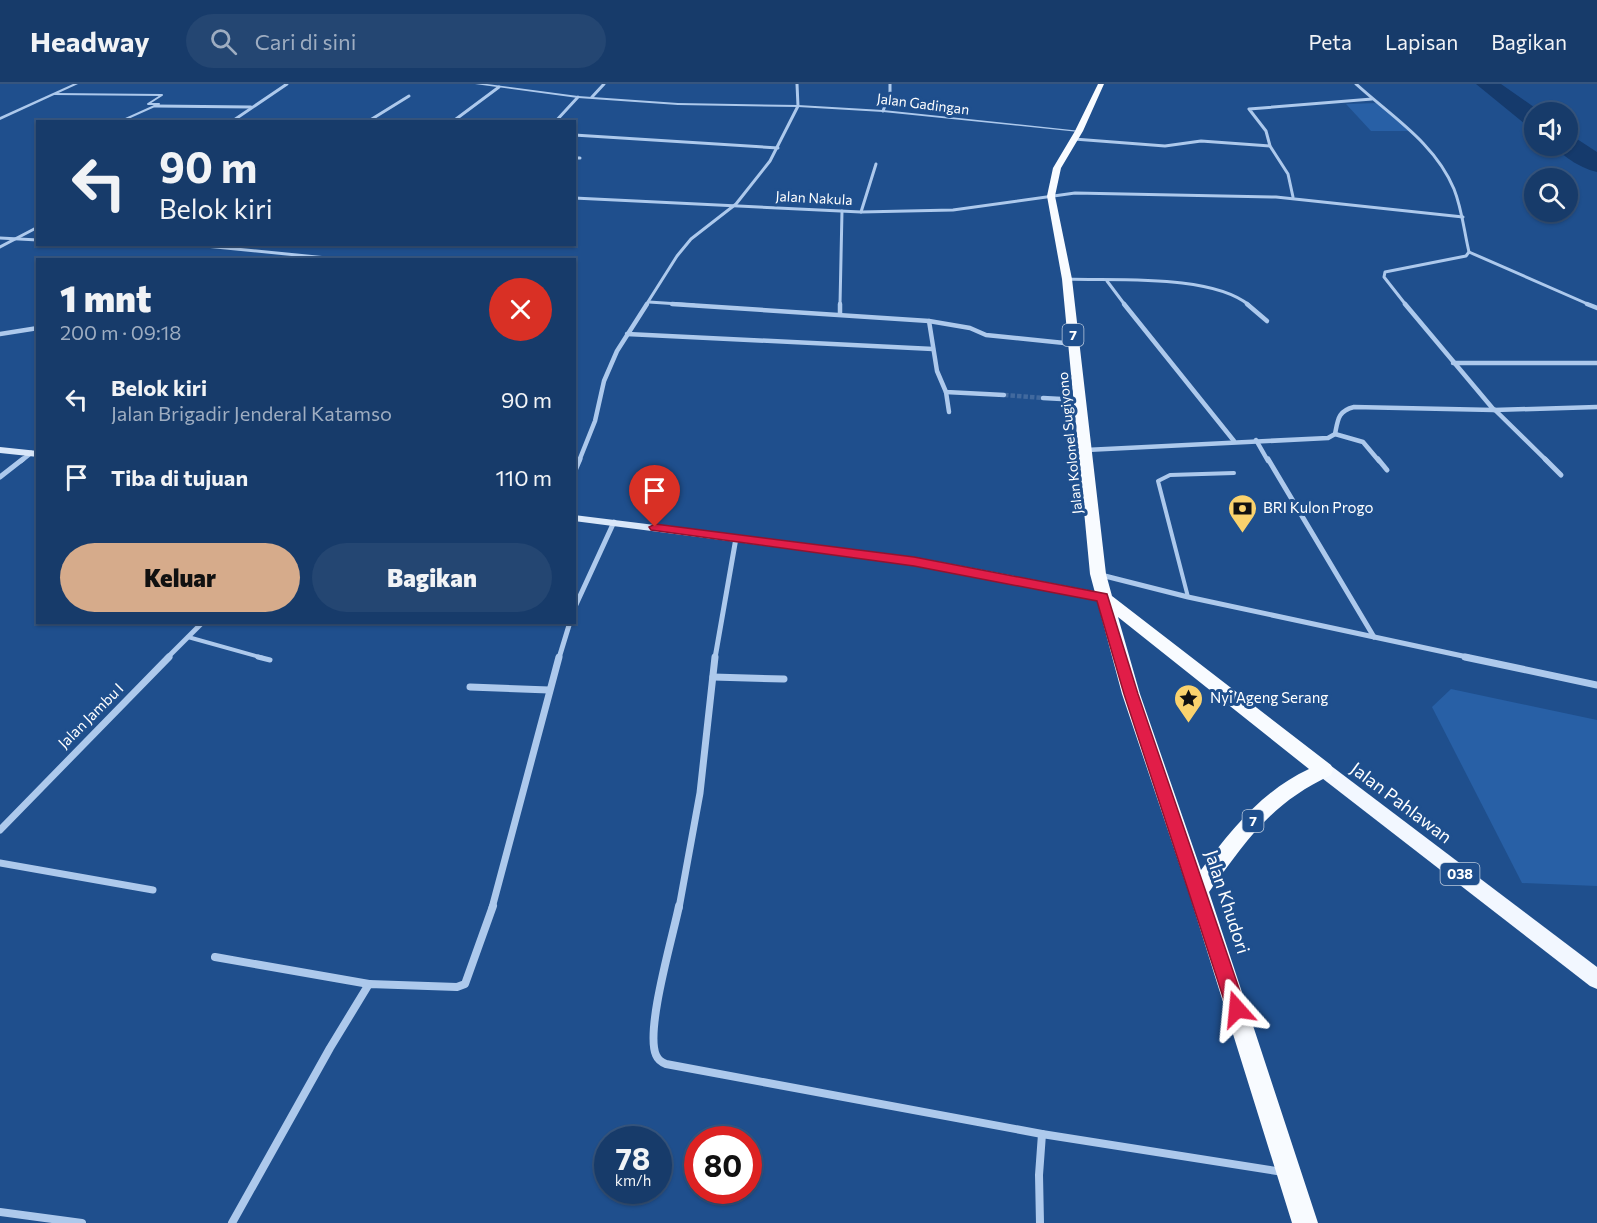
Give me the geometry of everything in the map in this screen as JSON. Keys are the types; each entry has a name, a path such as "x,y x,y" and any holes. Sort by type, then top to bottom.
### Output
{"highway":[{"name":"Jalan Kolonel Sugiyono","path":"1101,84 1057,168 1051,196 1067,279 1098,574 1103,597"},
{"name":"Jalan Pahlawan","path":"1103,597 1324,770"},
{"name":"Jalan Khudori","path":"1103,597 1131,694 1198,890 1305,1223"},
{"name":"7","path":"1198,890 1226,852 1264,809 1287,789 1324,770"}],"main road":[{"path":"0,450 34,454"},
{"path":"576,518 914,561 1103,597"},
{"name":"Jalan Pahlawan","path":"1324,770 1597,979"}],"street":[{"path":"0,119 76,84"},
{"path":"234,120 287,84"},
{"name":"Jalan Gadingan","path":"477,84 578,97 678,104 798,106 883,111 1076,135"},
{"path":"592,98 604,84"},
{"path":"576,468 595,421 604,381 627,334 649,302 667,268 691,239 736,204 756,181 778,148 798,106 797,84"},
{"path":"883,111 890,93 890,84"},
{"path":"1356,84 1392,114 1440,162 1455,190 1463,217 1468,252"},
{"path":"455,120 499,87"},
{"path":"370,120 409,96"},
{"path":"557,120 578,97"},
{"path":"1293,197 1288,174 1270,146 1266,131 1249,109 1372,99"},
{"path":"155,106 251,107"},
{"path":"576,135 778,148"},
{"path":"1076,135 1165,146 1201,141 1270,146"},
{"path":"861,212 876,164"},
{"name":"Jalan Nakula","path":"576,198 736,204 861,212 953,210 1075,193 1293,197 1463,217"},
{"path":"840,314 842,211"},
{"path":"0,247 36,227"},
{"path":"0,238 36,240"},
{"path":"205,246 327,258"},
{"path":"1468,252 1597,308"},
{"path":"1468,252 1460,259 1392,269 1385,272 1384,278 1494,410 1561,475"},
{"path":"1067,279 1170,283 1225,291 1237,296 1267,321"},
{"path":"1107,281 1234,441"},
{"path":"649,302 929,321 970,328 986,335 1074,345"},
{"path":"929,321 936,371 946,392 949,411"},
{"path":"0,334 36,328"},
{"path":"627,334 933,349"},
{"path":"1453,363 1597,363"},
{"path":"946,392 1005,396"},
{"path":"1043,398 1080,400"},
{"path":"1335,434 1339,414 1345,409 1354,407 1494,410 1597,407"},
{"path":"1086,450 1234,441 1313,439 1328,438 1335,434 1363,442 1387,470"},
{"path":"1256,440 1374,637"},
{"path":"0,477 34,454"},
{"path":"576,605 614,522"},
{"path":"736,538 713,677 698,804 686,875 654,1024 653,1047 657,1058 666,1064 729,1077 1042,1134 1289,1173"},
{"path":"1098,574 1188,597 1597,686"},
{"name":"Jalan Jambu I","path":"0,830 200,624"},
{"path":"215,957 369,984 457,987 465,984 498,892 549,690 569,624"},
{"path":"713,677 784,679"},
{"path":"470,687 549,690"},
{"path":"0,863 153,890"},
{"path":"232,1223 330,1048 369,984"},
{"path":"1040,1223 1039,1175 1042,1134"},
{"path":"0,1212 82,1223"}],"lane":[{"path":"54,93 162,95 147,104 159,104 123,120"},
{"path":"1188,597 1158,481 1170,475 1234,473"},
{"path":"188,637 270,660"}],"shaded area":[{"path":"1379,103 1411,131 1371,131 1346,104"},
{"path":"1451,689 1597,720 1597,886 1522,883 1432,707"}],"waterway":[{"path":"1487,84 1524,112"},
{"path":"1578,152 1597,164"}],"tunnel":[{"path":"1004,395 1043,398"}],"place":[{"name":"BRI Kulon Progo","path":"1242,534"},
{"name":"Nyi Ageng Serang","path":"1189,724"}],"route":[{"path":"655,527 914,561 1103,597 1131,694 1237,1009"}]}
